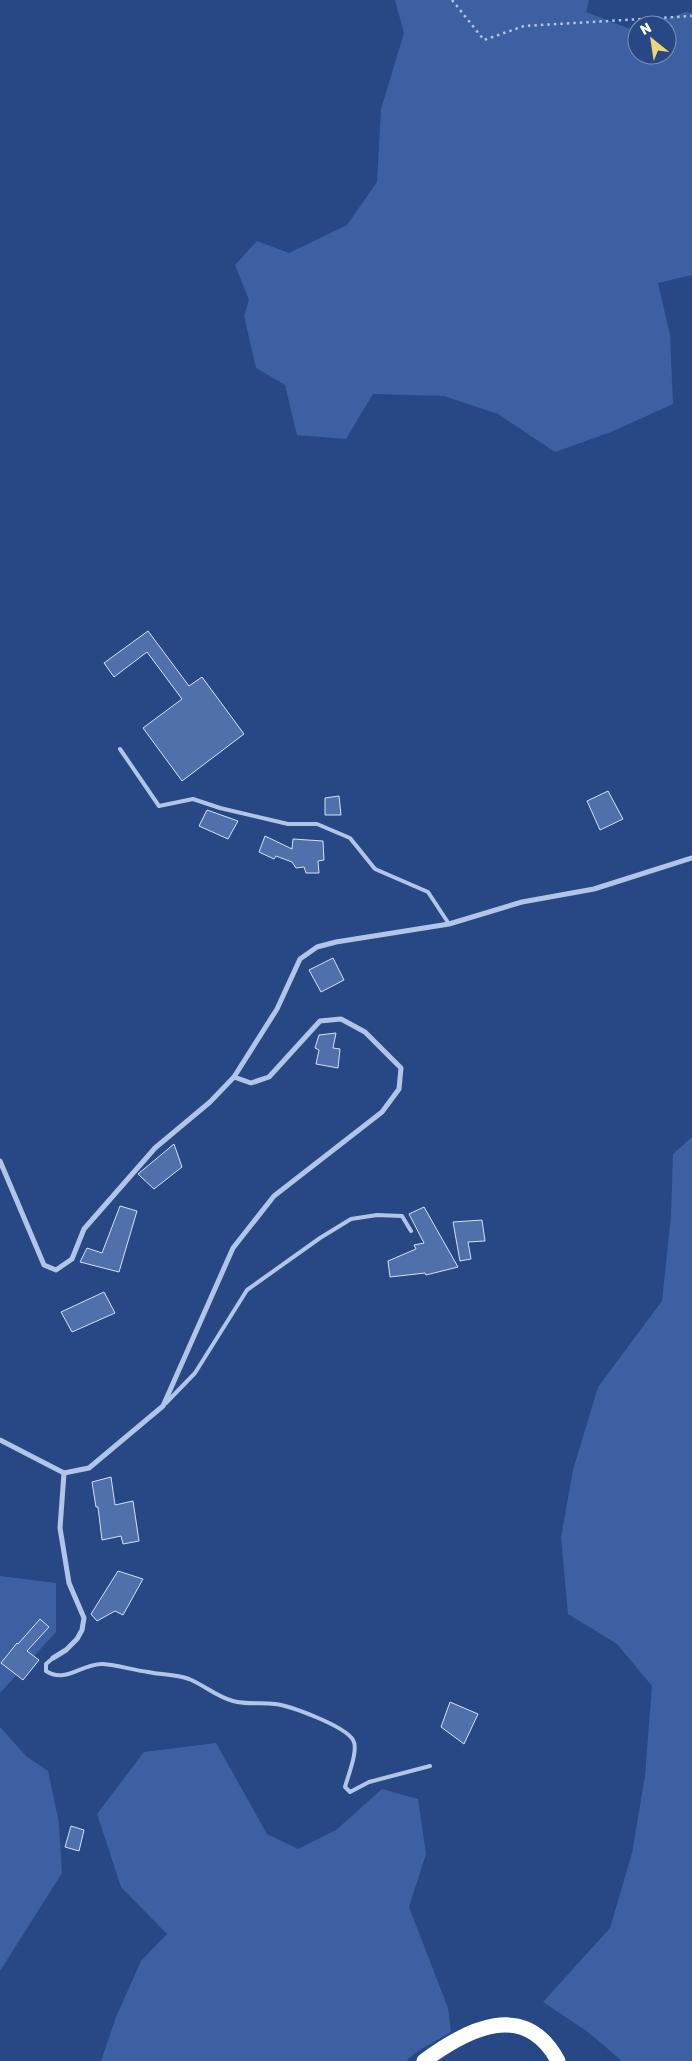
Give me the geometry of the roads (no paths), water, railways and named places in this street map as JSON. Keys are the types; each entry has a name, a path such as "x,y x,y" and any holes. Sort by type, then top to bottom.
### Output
{"highway":[{"path":"424,2061 445,2046 487,2026 514,2023 536,2034 558,2061"}],"street":[{"path":"0,1161 44,1265 56,1270 72,1259 84,1229 155,1148 210,1102 234,1077 277,1009 300,959 317,947 336,942 450,924 522,902 594,889 692,858"},
{"path":"0,1440 64,1473 89,1468 163,1406 233,1248 274,1196 382,1112 399,1089 401,1068 365,1032 341,1019 320,1021 269,1078 251,1083 234,1077"},
{"path":"52,1658 66,1650 77,1639 82,1630 84,1618 69,1583 60,1528 64,1473"}],"lane":[{"path":"120,749 160,806 193,799 220,808 288,824 317,824 350,838 375,869 428,892 450,924"},
{"path":"163,1406 196,1373 247,1290 320,1238 351,1219 377,1215 402,1216 411,1231"},
{"path":"52,1658 46,1664 46,1671 53,1676 66,1676 100,1664 172,1674 190,1680 234,1701 275,1704 332,1724 345,1731 356,1747 345,1787 350,1792 369,1782 430,1766"}]}
